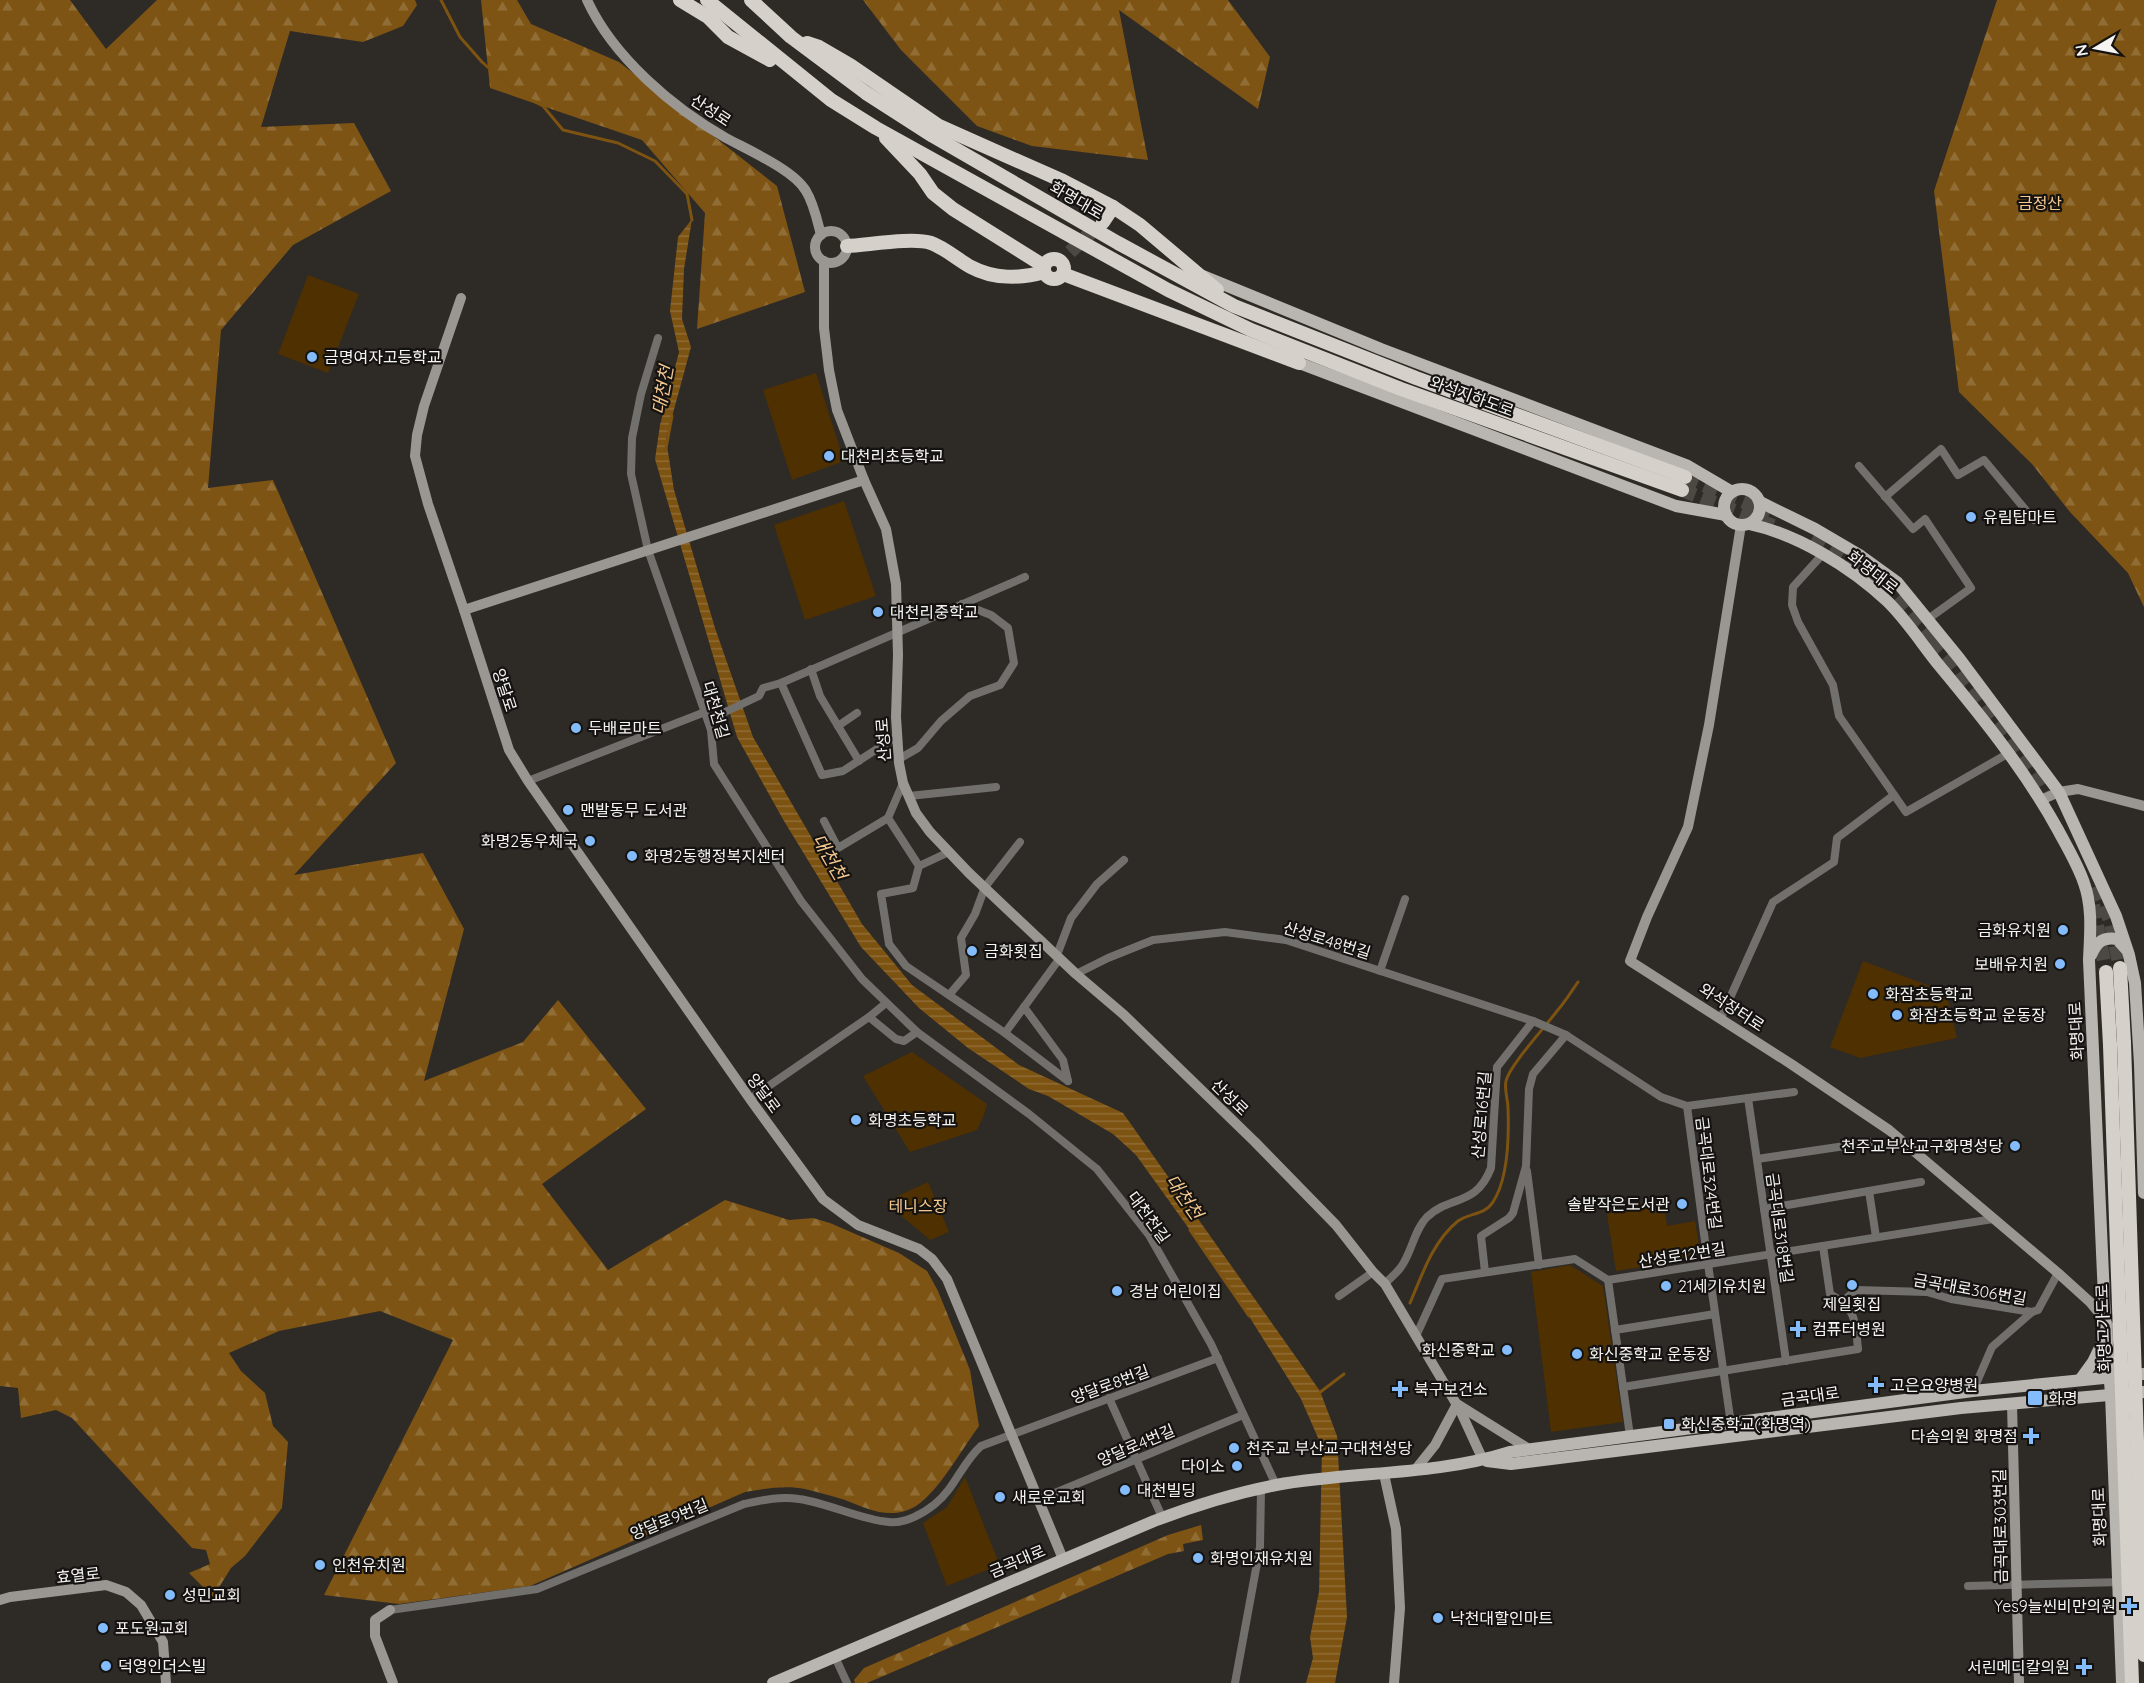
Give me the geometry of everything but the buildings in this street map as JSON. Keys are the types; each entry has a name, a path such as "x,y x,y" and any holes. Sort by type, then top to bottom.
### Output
{"highway":[{"path":"680,0 708,18 728,37 782,67 793,70"},
{"name":"화명대로","path":"707,0 831,100 876,128 1168,290 1251,330"},
{"name":"화명대로","path":"751,0 791,37 842,77 933,136 1118,243 1234,306 1416,378"},
{"path":"760,0 769,18"},
{"path":"791,37 819,47 850,65 939,126 1063,181 1113,207 1140,225 1234,306"},
{"path":"876,128 920,174 933,193 953,209 1017,249 1044,269 1049,278 1055,279 1065,262 1299,363"},
{"path":"1103,222 1113,207"},
{"path":"847,246 930,243 974,268 1003,277 1030,276 1044,269"},
{"path":"1017,249 1026,260 1020,276"},
{"path":"1251,330 1299,363"},
{"name":"와석지하도로","path":"1251,330 1401,389 1684,483 1416,378"},
{"name":"화명고가도로","path":"2120,968 2123,1020 2117,1044 2132,1683"},
{"name":"화명고가도로","path":"2106,972 2109,1021 2117,1044 2144,1655"}],"main road":[{"name":"산성로","path":"587,0 612,41 665,96 725,138 792,175 806,190 821,235"},
{"path":"830,231 839,233 847,246 840,260 835,262 824,261 815,248 821,235 830,231"},
{"name":"산성로","path":"824,261 824,328 837,410 886,529 896,584 899,759 903,783 916,813 949,852 1076,974 1123,1014 1255,1142 1336,1225 1385,1284 1457,1404 1483,1460"},
{"path":"1199,274 1381,349 1686,465 1732,492"},
{"name":"양달로","path":"461,298 424,406 417,435 416,456 428,504 509,750 528,781 750,1099 823,1199 858,1225 919,1249 932,1259 947,1279 1063,1559"},
{"path":"1299,363 1676,506 1726,515"},
{"path":"464,610 864,480"},
{"path":"1740,489 1749,490 1760,502 1760,511 1756,519 1745,524 1732,522 1726,515 1724,507 1726,498 1732,492 1740,489"},
{"name":"화명대로","path":"1760,502 1815,529 1861,556 1897,582 1928,619 2059,792 2116,916 2129,955 2135,983 2144,1193"},
{"name":"화명대로","path":"1745,524 1764,527 1805,544 1854,575 1888,602 2009,753 2041,800 2084,882 2089,900 2090,919 2089,960 2105,1320 2111,1394 2122,1683"},
{"name":"와석장터로","path":"1745,524 1688,827 1647,917 1630,961 1721,1018 1889,1130 2058,1273 2105,1320 2141,1374 2144,1386"},
{"path":"2041,800 2059,792 2078,789 2144,806"},
{"path":"2089,960 2096,944 2102,939 2110,938 2122,942 2129,955"},
{"path":"2123,1020 2140,1064"},
{"path":"2095,1072 2109,1021"},
{"path":"2080,1380 2093,1362 2106,1334"},
{"name":"금곡대로","path":"773,1683 1162,1517 1205,1503 1277,1485 1415,1470 1483,1460 1529,1449 1973,1391 2141,1374"},
{"name":"금곡대로","path":"1483,1460 1511,1464 1949,1410 2144,1392"},
{"path":"1415,1470 1435,1445 1457,1404 1529,1449"},
{"name":"금곡대로303번길","path":"2012,1404 2019,1683"},
{"path":"1384,1474 1396,1529 1400,1608 1394,1683"},
{"name":"효열로","path":"0,1600 106,1586 126,1592 141,1605 163,1642 166,1683"},
{"name":"양달로9번길","path":"390,1610 375,1620 375,1636 393,1683"}],"street":[{"name":"대천천길","path":"658,338 641,394 632,438 631,474 639,515 653,549 709,716 714,764 801,901 862,979 917,1032 1029,1114 1097,1169 1149,1235 1218,1358 1277,1485"},
{"path":"1886,497 1941,449 1958,475 1984,460 2034,520"},
{"path":"1859,466 1913,529 1925,519 1971,588 1928,619"},
{"path":"1822,555 1793,587 1792,605 1798,622 1833,685 1839,716 1906,812 2009,753"},
{"path":"528,781 752,700 759,696 763,688 781,683 1025,577"},
{"path":"899,759 918,748 941,721 970,696 1000,686 1014,663 1008,628 991,615 962,604"},
{"path":"811,669 820,696 859,761"},
{"path":"781,683 822,775 843,771 897,736"},
{"path":"838,726 857,713"},
{"path":"824,821 838,848 888,818 903,783"},
{"path":"909,796 996,787"},
{"path":"1721,1018 1773,902 1834,862 1837,838 1894,795"},
{"path":"888,818 918,866 914,888 881,894 890,944 906,966 1005,1033 1068,1081 1063,1060 1024,1007"},
{"path":"949,995 966,975 961,938 975,914 985,887 1020,842"},
{"path":"918,866 949,852"},
{"path":"1005,1033 1058,956 1071,918 1097,884 1124,860"},
{"path":"1380,971 1405,898"},
{"name":"산성로48번길","path":"1076,974 1153,940 1225,932 1286,940 1533,1021 1566,1035 1661,1097 1687,1106"},
{"path":"750,1099 886,1004"},
{"path":"869,1017 896,1039 904,1041 917,1032"},
{"name":"산성로16번길","path":"1385,1284 1401,1267 1421,1224 1428,1216 1480,1188 1486,1179 1491,1167 1497,1067 1533,1021"},
{"path":"1539,1265 1526,1166 1529,1089 1533,1074 1566,1035"},
{"path":"1687,1106 1794,1092"},
{"name":"금곡대로318번길","path":"1748,1098 1786,1361"},
{"name":"금곡대로324번길","path":"1687,1106 1707,1264 1731,1424"},
{"path":"1757,1159 1872,1142"},
{"path":"1485,1272 1481,1236 1513,1213 1526,1166"},
{"path":"1764,1209 1922,1182"},
{"path":"1869,1191 1876,1237"},
{"name":"산성로12번길","path":"1608,1280 1993,1219"},
{"path":"1623,1387 1858,1349 1854,1317 1843,1301 1830,1294 1822,1246"},
{"path":"1416,1336 1442,1279 1575,1259 1608,1280 1630,1436"},
{"path":"1339,1296 1373,1272"},
{"path":"2032,1312 2038,1310 2058,1273"},
{"name":"금곡대로306번길","path":"1843,1301 1856,1290 1927,1292 1951,1299 2032,1312"},
{"name":"금곡대로306번길","path":"1973,1391 1992,1347 2032,1312"},
{"path":"1615,1330 1714,1314"},
{"name":"양달로8번길","path":"1011,1434 1218,1358"},
{"path":"1109,1398 1162,1517"},
{"name":"양달로4번길","path":"1038,1500 1244,1415"},
{"name":"양달로9번길","path":"390,1610 537,1590 744,1504 765,1500 782,1497 800,1499 891,1523 910,1518 923,1513 947,1494 972,1454 981,1446 1011,1434"},
{"path":"1235,1683 1260,1546 1261,1489"},
{"path":"1968,1586 2144,1582"},
{"path":"835,1657 847,1683"}],"green space":[{"path":"0,0 70,0 106,49 157,0 415,0 417,5 403,26 363,42 290,31 261,127 354,123 391,191 293,245 221,330 208,488 273,480 396,763 294,875 423,853 464,929 424,1081 523,1042 558,1000 646,1109 542,1184 608,1270 725,1200 789,1220 813,1218 830,1223 899,1253 927,1271 938,1291 970,1370 979,1426 942,1480 916,1506 898,1513 889,1513 871,1510 805,1489 782,1487 745,1492 530,1586 399,1604 324,1595 453,1340 380,1311 279,1331 229,1353 241,1371 265,1393 273,1426 288,1442 282,1508 245,1556 231,1568 213,1597 189,1573 210,1564 206,1550 192,1548 72,1418 56,1410 21,1418 18,1388 0,1386"},
{"path":"481,0 517,0 531,24 619,62 777,186 805,292 697,329 705,213 642,140 490,88"},
{"path":"863,0 1228,0 1270,57 1258,109 1119,10 1148,160 1032,146 977,126 901,50"},
{"name":"금정산","path":"1997,0 2144,0 2144,607 2128,573 2070,512 2032,464 1959,392 1934,191"},
{"path":"308,275 359,294 328,373 278,354"},
{"path":"816,373 844,461 792,480 763,390"},
{"path":"844,501 876,596 805,620 774,525"},
{"name":"화잠초등학교 운동장","path":"1863,961 1946,992 1957,1038 1860,1058 1830,1047"},
{"path":"912,1052 987,1104 977,1130 910,1152 863,1076"},
{"name":"테니스장","path":"928,1182 949,1232 930,1240 885,1202"},
{"path":"1663,1199 1667,1226 1695,1221 1700,1251 1688,1260 1616,1271 1606,1208"},
{"name":"화신중학교 운동장","path":"1570,1265 1603,1286 1623,1422 1551,1432 1531,1272"},
{"path":"965,1477 998,1561 987,1570 947,1586 923,1523 947,1507"},
{"path":"1201,1525 1203,1540 1183,1544 1184,1551 1168,1554 867,1683 855,1683 854,1680 864,1668 1168,1535"}],"shaded area":[{"name":"대천천","path":"692,219 684,269 682,319 691,347 666,439 674,490 715,628 753,737 862,924 912,985 1019,1065 1123,1113 1320,1391 1337,1436 1347,1617 1335,1683 1306,1683 1313,1658 1310,1637 1319,1592 1322,1447 1301,1399 1228,1283 1136,1155 1113,1134 1048,1096 1029,1089 968,1048 919,1008 861,947 784,821 737,737 655,459 660,425 679,352 670,311 678,237"}],"waterway":[{"name":"대천천","path":"441,0 460,37 482,62 516,92 543,106 563,130 618,143 655,161 687,194 692,220"},
{"name":"대천천","path":"666,448 672,416"},
{"path":"1410,1303 1429,1259 1449,1229 1467,1216 1486,1209 1493,1202 1502,1181 1508,1144 1506,1081 1521,1056 1578,982"},
{"name":"대천천","path":"1190,1230 1249,1316"},
{"path":"1319,1393 1344,1374"}],"tunnel":[{"path":"1070,252 1101,223"},
{"path":"1685,477 1770,513"},
{"path":"1682,490 1778,528"},
{"path":"1814,535 1891,587 1941,645"},
{"path":"1930,642 1949,662 2033,775 2046,800"},
{"path":"2097,886 2111,923 2120,968"},
{"path":"2093,905 2106,972"}],"place":[{"name":"금명여자고등학교","path":"312,357"},
{"name":"대천리초등학교","path":"829,456"},
{"name":"유림탑마트","path":"1971,517"},
{"name":"대천리중학교","path":"878,612"},
{"name":"두배로마트","path":"576,728"},
{"name":"맨발동무 도서관","path":"568,810"},
{"name":"화명2동우체국","path":"590,841"},
{"name":"화명2동행정복지센터","path":"632,856"},
{"name":"금화유치원","path":"2063,930"},
{"name":"금화횟집","path":"972,951"},
{"name":"보배유치원","path":"2060,964"},
{"name":"화잠초등학교","path":"1873,994"},
{"name":"화잠초등학교 운동장","path":"1897,1015"},
{"name":"화명초등학교","path":"856,1120"},
{"name":"천주교부산교구화명성당","path":"2015,1146"},
{"name":"솔밭작은도서관","path":"1682,1204"},
{"name":"제일횟집","path":"1852,1285"},
{"name":"21세기유치원","path":"1666,1286"},
{"name":"경남 어린이집","path":"1117,1291"},
{"name":"컴퓨터병원","path":"1798,1329"},
{"name":"화신중학교","path":"1507,1350"},
{"name":"화신중학교 운동장","path":"1577,1354"},
{"name":"고은요양병원","path":"1876,1385"},
{"name":"북구보건소","path":"1400,1389"},
{"name":"화명","path":"2035,1398"},
{"name":"화신중학교(화명역)","path":"1669,1424"},
{"name":"다솜의원 화명점","path":"2031,1436"},
{"name":"천주교 부산교구대천성당","path":"1234,1448"},
{"name":"다이소","path":"1237,1466"},
{"name":"대천빌딩","path":"1125,1490"},
{"name":"새로운교회","path":"1000,1497"},
{"name":"화명인재유치원","path":"1198,1558"},
{"name":"인천유치원","path":"320,1565"},
{"name":"성민교회","path":"170,1595"},
{"name":"Yes9늘씬비만의원","path":"2129,1606"},
{"name":"낙천대할인마트","path":"1438,1618"},
{"name":"포도원교회","path":"103,1628"},
{"name":"덕영인더스빌","path":"106,1666"},
{"name":"서린메디칼의원","path":"2084,1667"}]}
